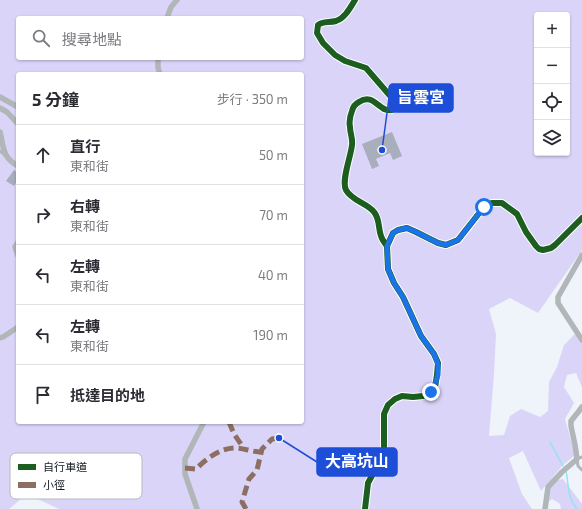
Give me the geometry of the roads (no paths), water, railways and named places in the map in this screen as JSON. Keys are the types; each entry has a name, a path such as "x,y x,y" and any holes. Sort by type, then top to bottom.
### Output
{"street":[{"path":"168,16 171,7 177,0"},
{"path":"355,0 346,14 337,21 321,22 318,25 318,33 323,43 335,55 345,61 366,68 392,98 396,106 391,111 386,111 372,100 366,99 355,105 349,125 352,143 344,180 345,189 349,195 374,212 378,219 381,237 387,246"},
{"path":"158,60 159,72"},
{"path":"0,97 16,106"},
{"path":"0,108 16,122"},
{"path":"0,132 4,152 11,162 16,165"},
{"path":"365,509 368,483 381,459 384,449 384,414 388,405 395,399 402,396 422,396 431,392 438,375 438,364 434,354 421,336 388,269 387,246 393,233 407,228 438,243 446,245 458,240 484,207 492,203 502,203 517,214 526,232 536,246 543,250 551,248 555,245 582,218"},
{"path":"582,255 558,297 558,303 582,340"},
{"path":"0,338 16,328"},
{"path":"545,509 548,487 562,472 579,458 571,421 582,407"},
{"path":"198,509 185,474 185,458 203,424"}],"lane":[{"path":"0,151 7,157"},
{"path":"579,458 578,466 582,470"}],"waterway":[{"path":"550,442 563,466"},
{"path":"566,471 571,500 577,509"}],"place":[{"name":"旨雲宮","path":"382,150"},
{"name":"大高坑山","path":"279,438"}]}
